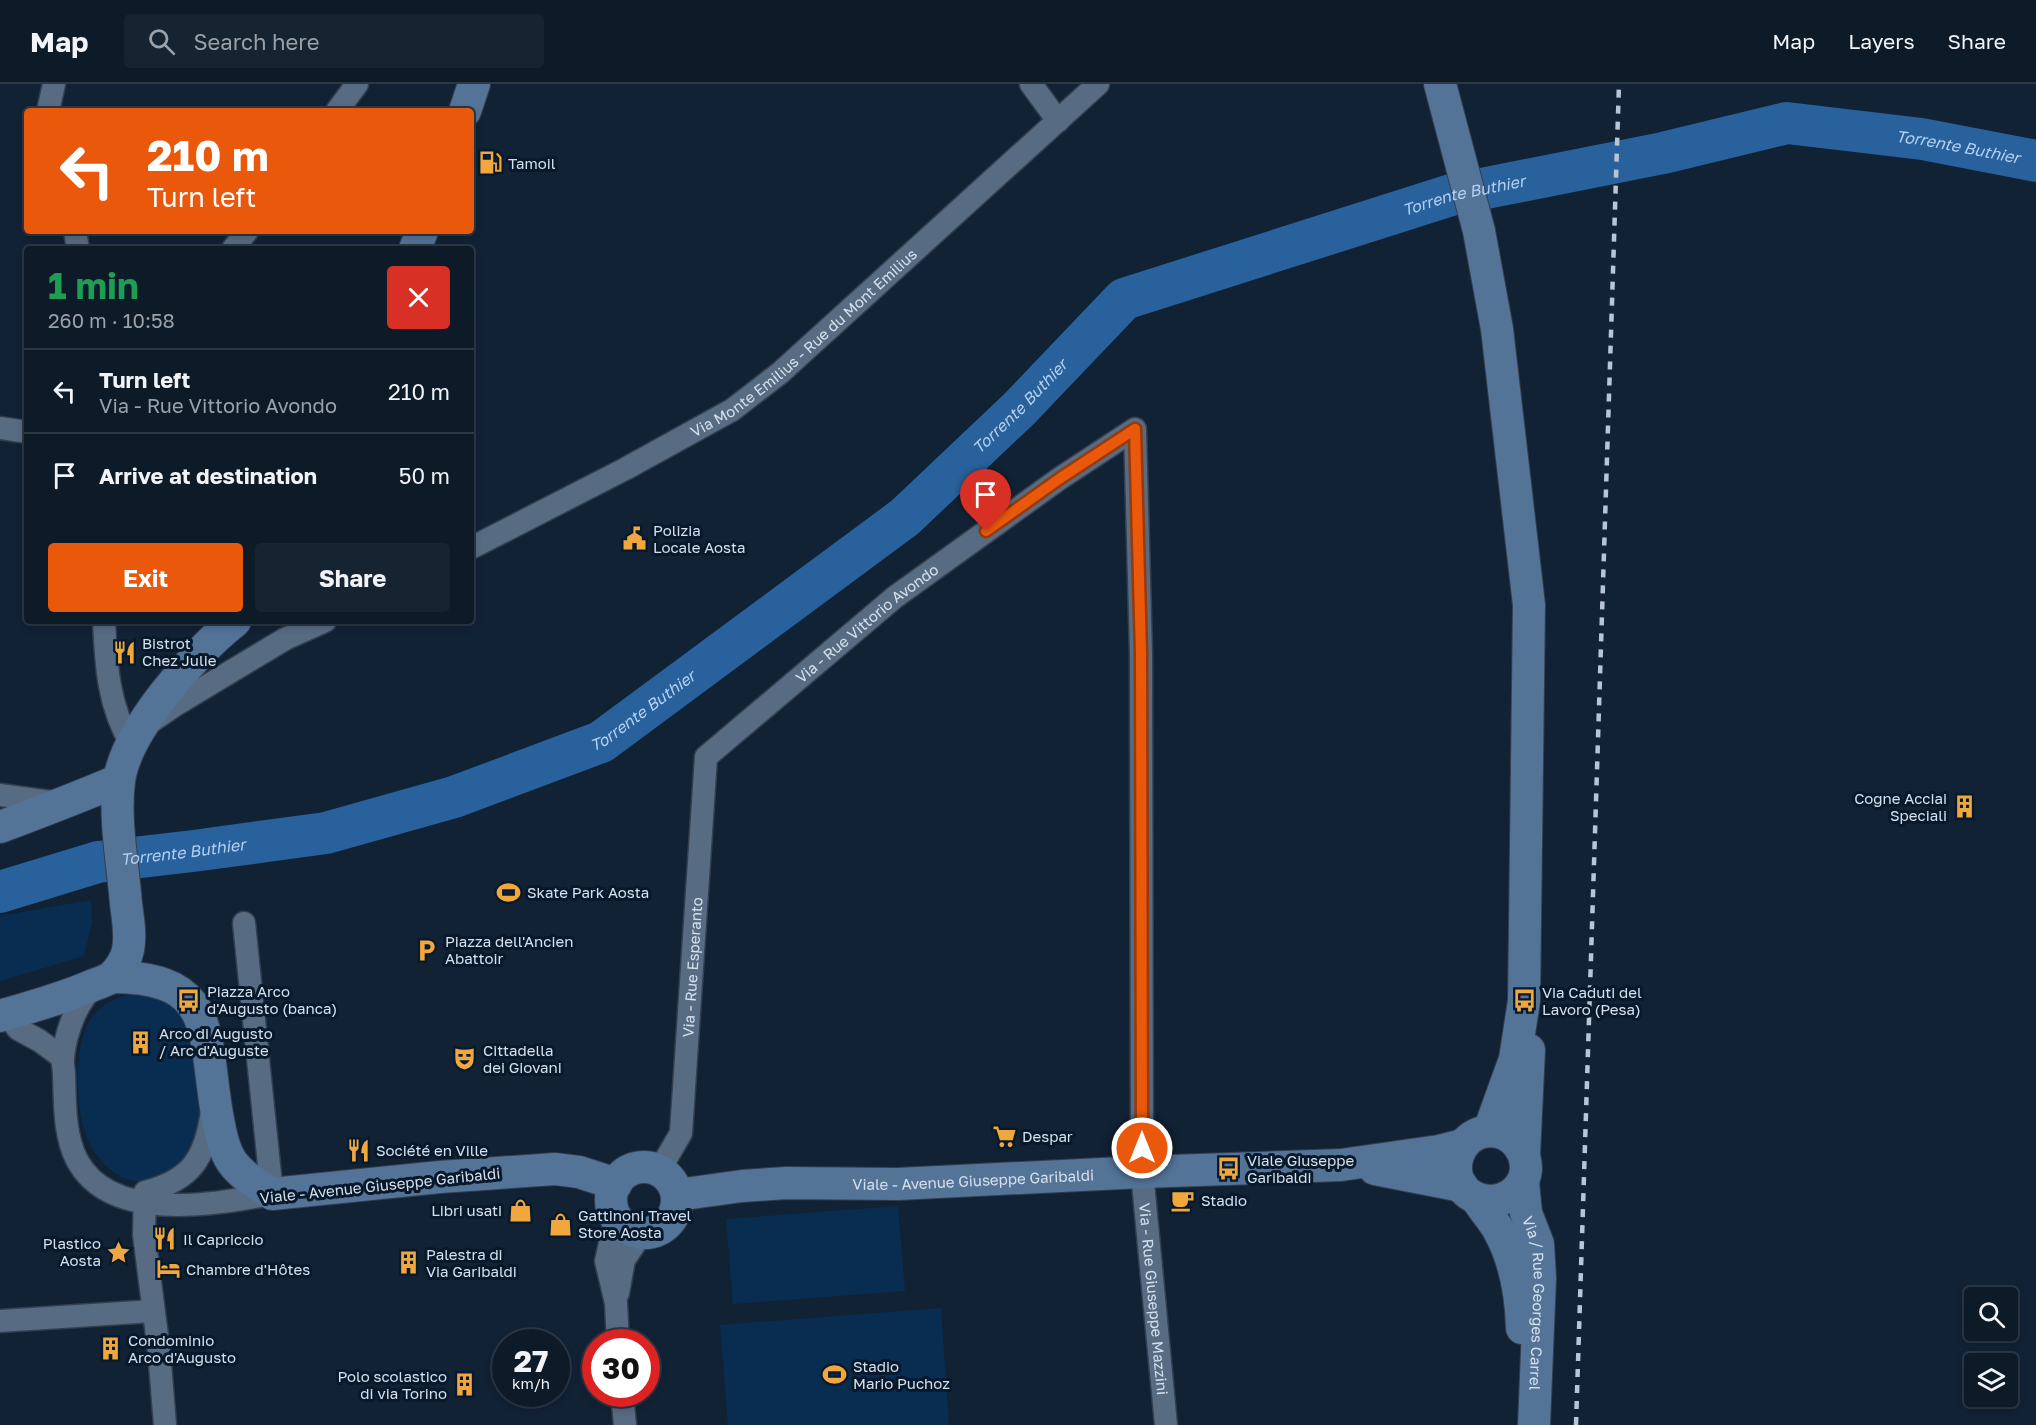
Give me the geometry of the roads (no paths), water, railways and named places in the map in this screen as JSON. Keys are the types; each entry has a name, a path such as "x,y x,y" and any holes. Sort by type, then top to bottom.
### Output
{"street":[{"path":"49,108 54,84"},
{"path":"339,108 357,84"},
{"path":"466,108 474,84"},
{"path":"1031,84 1058,121"},
{"name":"Via Monte Emilius - Rue du Mont Emilius","path":"474,546 625,469 732,410 780,373 1098,84"},
{"path":"1440,84 1479,231 1490,286 1529,605 1524,1001 1515,1059 1476,1138 1456,1159 1457,1176 1497,1227 1513,1263 1521,1313 1522,1344 1516,1425"},
{"path":"235,246 245,234"},
{"path":"0,428 24,432"},
{"name":"Via - Rue Vittorio Avondo","path":"706,757 895,597 1059,479 1135,429 1141,654 1142,1172"},
{"path":"104,624 106,666 110,691 121,728 136,737"},
{"path":"143,1204 105,1188 88,1174 78,1161 72,1145 65,1109 63,1058 70,1028 86,995 124,961 128,949 129,929 119,820 119,780 136,737 157,704 214,638 231,624"},
{"path":"136,737 177,704 285,639 318,624"},
{"name":"Via - Rue Esperanto","path":"668,1183 681,1133 706,757"},
{"path":"0,827 59,803 76,799 119,780"},
{"path":"0,795 59,803"},
{"path":"244,922 272,1194"},
{"path":"0,1016 59,999 105,980 144,978 168,985 189,1000 203,1023 221,1134 232,1161 249,1179 272,1194"},
{"name":"Via / Rue Georges Carrel","path":"1524,1001 1530,1029 1523,1168 1526,1213 1538,1244 1540,1278 1534,1425"},
{"path":"0,1016 10,1019 18,1029 40,1041 63,1058"},
{"path":"165,1425 159,1351 144,1235 143,1204 145,1192 176,1181 201,1156 210,1128 214,1099"},
{"path":"1469,1192 1487,1201 1502,1200 1514,1193 1523,1168 1514,1139 1506,1134 1476,1138"},
{"name":"Viale - Avenue Giuseppe Garibaldi","path":"143,1204 168,1206 202,1204 272,1194 440,1177 555,1169 579,1172 616,1184 621,1177 635,1168 651,1168 668,1183 742,1186 786,1183 908,1184 1341,1165 1439,1151 1476,1138"},
{"name":"Viale - Avenue Giuseppe Garibaldi","path":"1341,1165 1383,1170 1469,1192"},
{"name":"Via - Rue Giuseppe Mazzini","path":"1142,1172 1166,1425"},
{"path":"616,1184 612,1195 612,1206 629,1225 654,1231 664,1226 672,1217 676,1206 668,1183"},
{"path":"617,1329 616,1303 606,1261 629,1225"},
{"path":"616,1303 629,1225"},
{"path":"1517,1283 1524,1294 1528,1317 1525,1425"},
{"path":"0,1321 153,1311"},
{"path":"623,1407 625,1425"}],"waterway":[{"name":"Torrente Buthier","path":"0,892 98,862 326,833 454,797 601,742 905,517 1019,409 1124,299 1451,195 1663,153 1787,123 1922,139 2036,161"}],"railway":[{"path":"1576,1425 1619,84"}],"place":[{"name":"Tamoil","path":"490,163"},
{"name":"Polizia Locale Aosta","path":"635,539"},
{"name":"Bistrot Chez Julie","path":"124,652"},
{"name":"Cogne Acciai Speciali","path":"1965,807"},
{"name":"Skate Park Aosta","path":"509,892"},
{"name":"Piazza dell'Ancien Abattoir","path":"427,950"},
{"name":"Piazza Arco d'Augusto (banca)","path":"189,1000"},
{"name":"Via Caduti del Lavoro (Pesa)","path":"1524,1001"},
{"name":"Arco di Augusto / Arc d'Auguste","path":"141,1042"},
{"name":"Cittadella dei Giovani","path":"465,1059"},
{"name":"Despar","path":"1004,1136"},
{"name":"Société en Ville","path":"358,1150"},
{"name":"Viale Giuseppe Garibaldi","path":"1229,1169"},
{"name":"Stadio","path":"1183,1200"},
{"name":"Libri usati","path":"520,1210"},
{"name":"Gattinoni Travel Store Aosta","path":"560,1224"},
{"name":"Il Capriccio","path":"165,1239"},
{"name":"Plastico Aosta","path":"119,1252"},
{"name":"Palestra di Via Garibaldi","path":"408,1263"},
{"name":"Chambre d'Hôtes","path":"168,1269"},
{"name":"Condominio Arco d'Augusto","path":"110,1349"},
{"name":"Stadio Mario Puchoz","path":"835,1375"},
{"name":"Polo scolastico di via Torino","path":"465,1385"}]}
